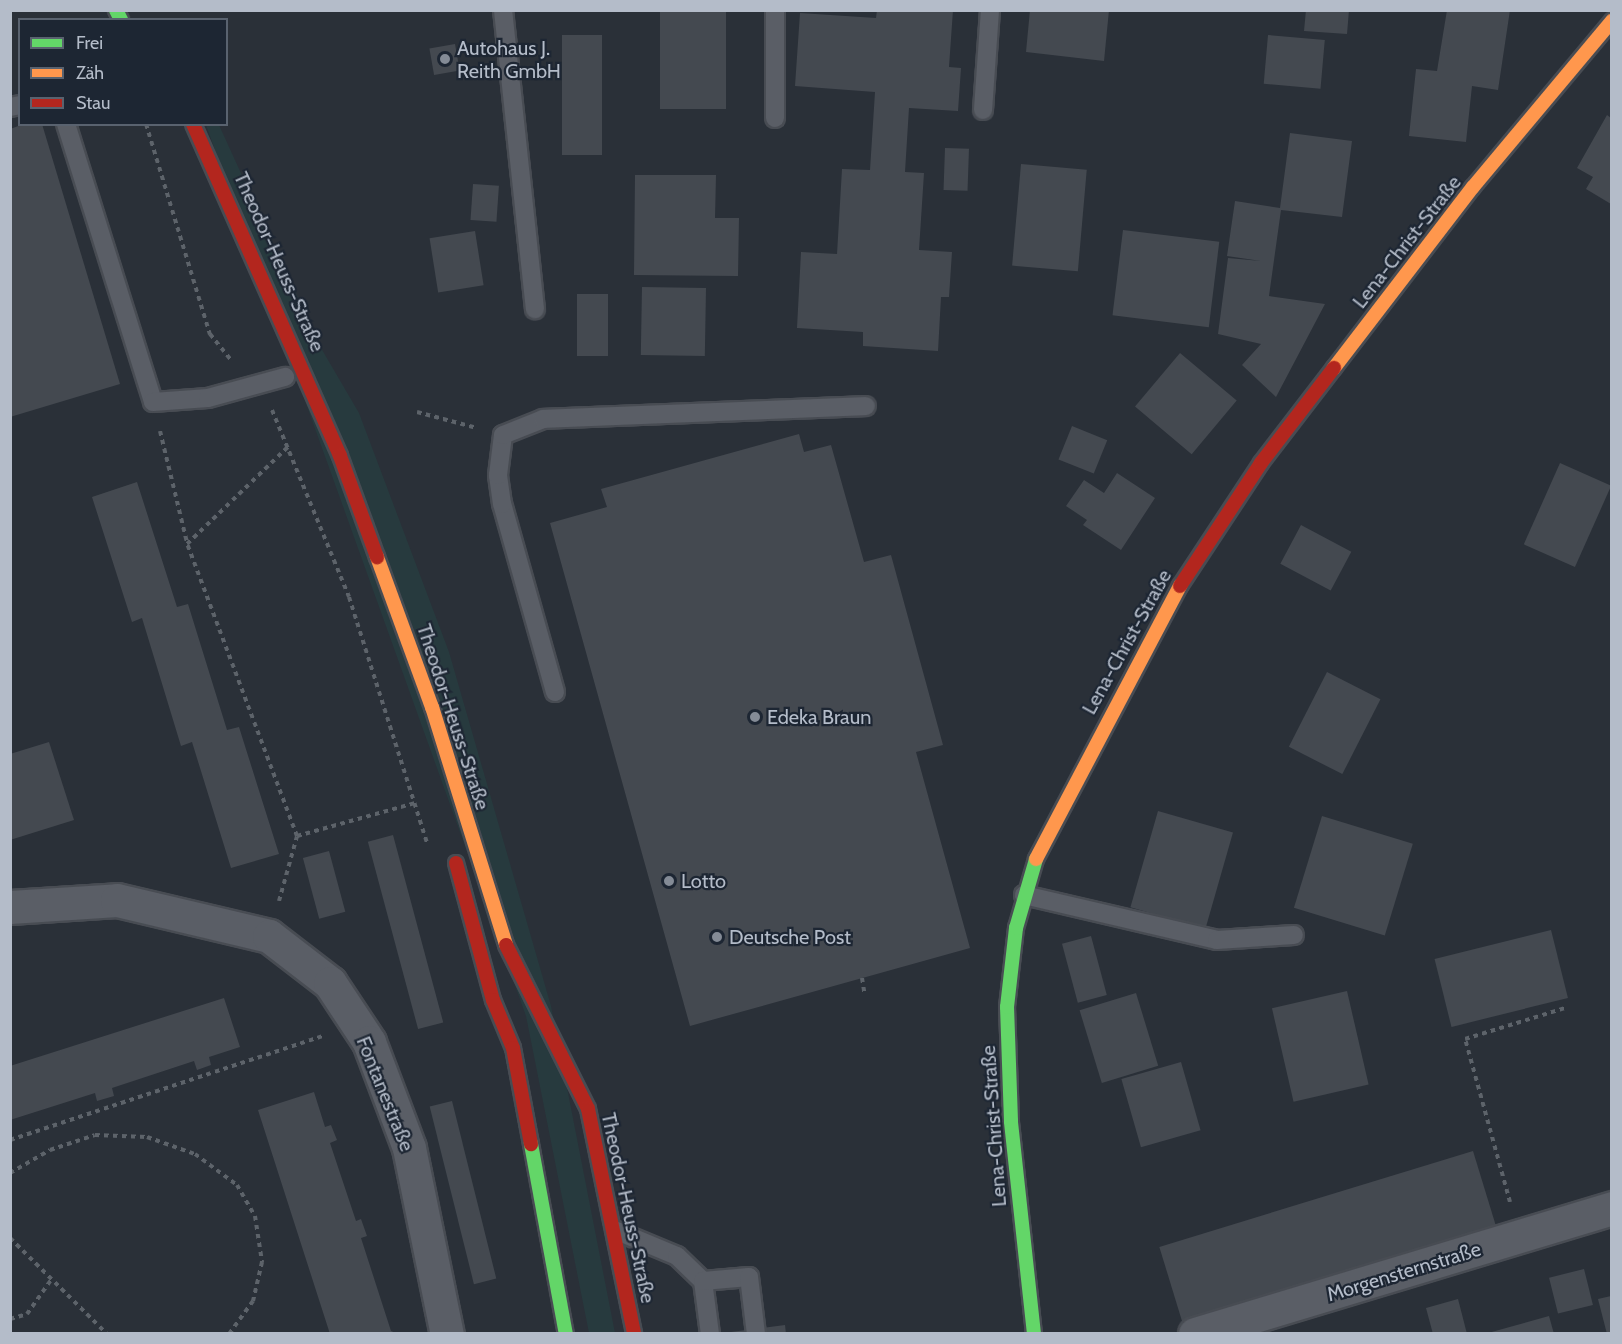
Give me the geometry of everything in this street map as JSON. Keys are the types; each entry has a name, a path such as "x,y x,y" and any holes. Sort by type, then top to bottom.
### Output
{"main road":[{"name":"Lena-Christ-Straße","path":"1034,1334 1007,1064 1010,962 1024,895 1062,801 1160,616 1262,463 1473,187 1611,21"},
{"name":"Theodor-Heuss-Straße","path":"194,126 340,456 432,707 504,942 588,1108 617,1231 634,1334"},
{"path":"453,849 493,1000 513,1048 566,1334"}],"street":[{"name":"Fontanestraße","path":"10,907 117,900 269,936 330,983 369,1042 409,1148 447,1334"},
{"name":"Morgensternstraße","path":"1195,1334 1611,1208"}],"lane":[{"path":"503,10 535,309"},
{"path":"775,10 775,118"},
{"path":"983,110 990,10"},
{"path":"67,126 153,402 208,398 285,377"},
{"path":"555,692 502,504 498,476 503,435 543,419 866,406"},
{"path":"1024,895 1216,940 1294,935"},
{"path":"617,1231 677,1256 703,1281 710,1334"},
{"path":"703,1281 749,1277 756,1334"}],"path":[{"path":"148,126 210,334 226,356 261,385 289,446 348,597 416,802 428,848"},
{"path":"153,402 187,544 297,837 269,936"},
{"path":"417,412 503,435"},
{"path":"187,544 289,446"},
{"path":"297,837 416,802"},
{"path":"862,978 865,996"},
{"path":"1520,1237 1466,1040 1565,1008"},
{"path":"10,1140 357,1025"},
{"path":"10,1173 50,1150 95,1135 137,1137 195,1154 237,1185 255,1216 262,1262 253,1301 229,1334"},
{"path":"10,1238 107,1334"},
{"path":"10,1319 27,1314 51,1280"}],"green space":[{"path":"206,126 219,126 321,348 359,413 449,652 551,1006 615,1333 589,1333 526,1016"}],"building":[{"path":"660,10 726,10 726,109 660,109"},
{"path":"877,10 953,10 949,67 961,68 958,111 909,108 905,172 924,173 919,250 952,252 949,297 941,297 938,351 863,346 863,332 797,328 801,252 837,254 842,169 870,170 875,92 795,86 800,13 876,18"},
{"path":"1030,10 1109,10 1104,61 1026,52"},
{"path":"1306,10 1349,10 1347,34 1304,31"},
{"path":"1447,10 1510,10 1498,90 1472,86 1466,142 1409,136 1416,69 1437,71"},
{"path":"562,35 602,35 602,155 562,155"},
{"path":"1268,35 1325,40 1321,89 1264,84"},
{"name":"Autohaus J. Reith GmbH","path":"455,44 460,71 434,75 429,49"},
{"path":"1607,115 1611,118 1611,204 1586,189 1593,177 1577,168"},
{"path":"18,126 43,126 120,384 10,417 10,129"},
{"path":"1290,133 1352,141 1342,217 1281,210 1269,296 1325,304 1276,397 1242,365 1261,344 1218,334 1228,258 1261,261 1227,256 1235,201 1280,208"},
{"path":"945,148 969,149 968,191 944,190"},
{"path":"1021,164 1087,170 1078,271 1012,266"},
{"path":"635,175 716,175 715,218 739,218 738,276 634,275"},
{"path":"473,184 499,186 496,222 470,220"},
{"path":"1123,230 1219,242 1209,327 1113,315"},
{"path":"475,231 484,285 438,293 430,238"},
{"path":"642,287 706,288 705,356 641,355"},
{"path":"577,294 608,294 608,356 577,356"},
{"path":"1180,353 1237,401 1192,454 1135,407"},
{"path":"1072,426 1107,440 1094,474 1059,459"},
{"name":"Edeka Braun","path":"799,434 804,452 831,445 864,562 891,555 943,745 916,752 970,948 690,1026 550,523 607,507 601,489"},
{"path":"1560,463 1611,486 1575,567 1524,544"},
{"path":"1117,473 1155,498 1121,550 1083,525 1087,520 1066,506 1084,480 1104,493"},
{"path":"137,482 177,607 188,604 227,730 239,727 279,854 231,868 192,742 181,746 142,618 132,622 92,497"},
{"path":"1301,525 1351,552 1331,591 1280,564"},
{"path":"1327,672 1380,699 1342,774 1289,747"},
{"path":"49,742 74,820 10,840 10,754"},
{"path":"1158,811 1233,832 1205,929 1130,907"},
{"path":"1322,816 1413,844 1385,936 1294,908"},
{"path":"393,835 443,1022 418,1029 368,842"},
{"path":"329,851 345,912 319,919 303,858"},
{"path":"1551,930 1568,998 1451,1027 1435,959"},
{"path":"1091,936 1107,995 1078,1003 1062,944"},
{"path":"1347,991 1369,1085 1294,1102 1272,1008"},
{"path":"1136,993 1158,1066 1102,1083 1080,1010"},
{"path":"224,998 240,1047 209,1057 211,1065 197,1070 194,1061 112,1088 114,1096 97,1101 95,1093 10,1120 10,1066"},
{"path":"1181,1062 1201,1130 1141,1147 1121,1079"},
{"path":"314,1092 325,1127 331,1125 337,1140 330,1143 356,1221 361,1219 367,1236 361,1238 391,1331 398,1334 330,1334 258,1110"},
{"path":"452,1101 496,1279 474,1284 430,1107"},
{"path":"1473,1151 1498,1231 1184,1327 1159,1247"},
{"path":"1584,1269 1593,1305 1558,1314 1549,1278"},
{"path":"1611,1296 1611,1334 1607,1334 1598,1299"},
{"path":"1458,1299 1467,1334 1433,1334 1426,1308"},
{"path":"1549,1316 1554,1334 1488,1334 1488,1333"},
{"path":"785,1325 786,1334 731,1334 731,1332"}],"traffic: fast":[{"path":"116,10 120,18"},
{"path":"1034,1334 1011,1121 1007,1007 1016,928 1036,859"},
{"path":"531,1144 566,1334"}],"traffic: slow":[{"path":"1334,368 1473,187 1612,21"},
{"path":"377,557 432,707 506,945"},
{"path":"1036,859 1180,586"}],"traffic: jam":[{"path":"194,126 340,456 377,557"},
{"path":"1180,586 1261,463 1334,368"},
{"path":"456,863 493,1000 513,1048 531,1144"},
{"path":"506,945 588,1109 634,1334"}],"place":[{"name":"Autohaus J. Reith GmbH","path":"445,59"},
{"name":"Edeka Braun","path":"755,717"},
{"name":"Lotto","path":"669,881"},
{"name":"Deutsche Post","path":"717,937"}]}
